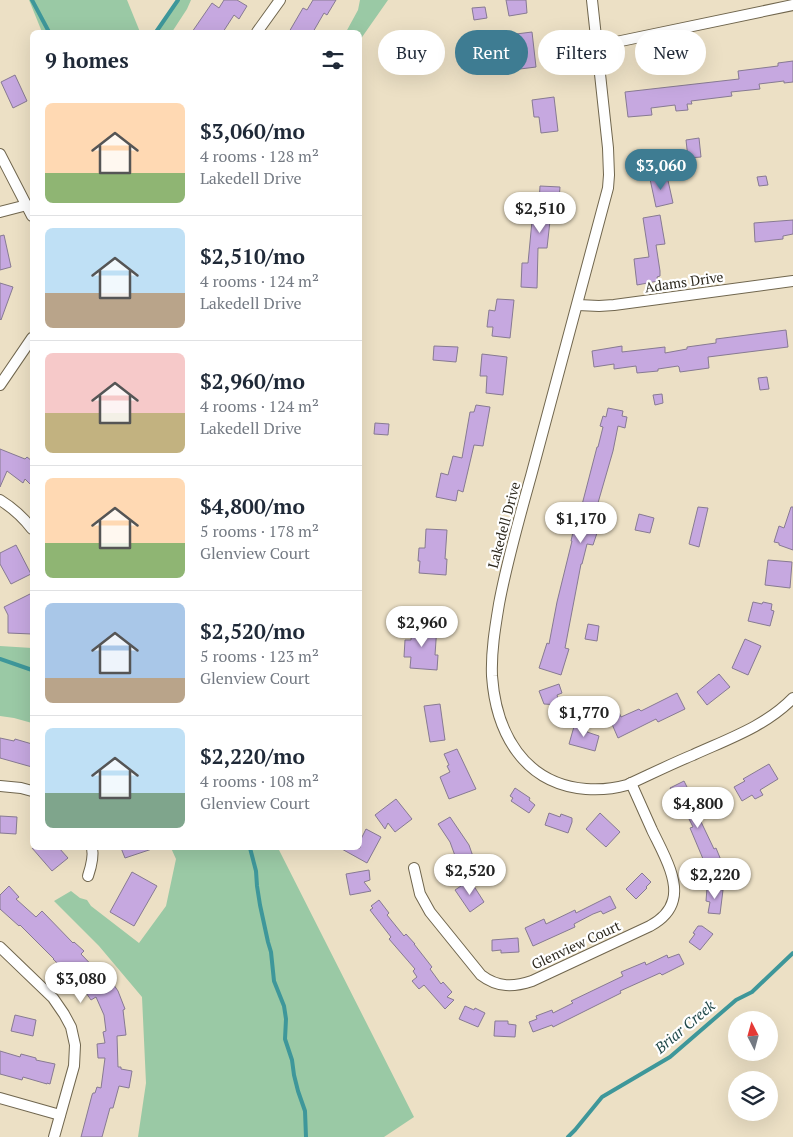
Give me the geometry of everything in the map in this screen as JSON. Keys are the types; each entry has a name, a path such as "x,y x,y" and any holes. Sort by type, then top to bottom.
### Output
{"street":[{"path":"258,30 280,0"},
{"name":"Lakedell Drive","path":"592,0 595,30"},
{"path":"625,40 793,5"},
{"name":"Lakedell Drive","path":"600,75 608,148 608,188 506,568 494,632 492,662 492,677 501,720 508,739 521,757 541,775 575,788 616,789 631,784 751,728 770,718 793,698"},
{"path":"0,154 30,212"},
{"path":"0,212 27,205"},
{"name":"Adams Drive","path":"578,305 614,305 793,281"},
{"path":"0,385 30,341"},
{"path":"0,500 14,509 30,527"},
{"name":"Glenview Court","path":"414,868 420,894 430,912 481,975 488,980 510,986 532,980 650,926 660,920 672,905 674,893 673,880 668,864 631,784"},
{"path":"0,786 30,790"},
{"path":"88,876 92,863 92,850"},
{"path":"0,947 53,998 71,1027 74,1045 74,1066 54,1137"},
{"path":"0,1098 60,1115"}],"green space":[{"path":"29,0 127,0 139,30 41,30"},
{"path":"177,0 191,0 173,30 157,30"},
{"path":"360,0 388,0 362,37 362,30 347,30 358,10"},
{"path":"0,646 30,648 30,722 0,716"},
{"path":"172,850 279,850 414,1117 384,1137 138,1137 146,1083 142,997 99,946 54,901 71,891 80,898 87,900 91,906 139,943 166,906 176,859"}],"building":[{"path":"224,0 237,0 247,6 239,19 234,15 224,30 193,30 212,3 219,8"},
{"path":"313,0 336,0 327,15 324,13 314,30 290,30 303,8 307,10"},
{"path":"506,0 526,0 527,13 509,16"},
{"path":"485,7 487,18 474,20 472,8"},
{"path":"528,32 532,32 536,67 528,68"},
{"path":"793,61 793,82 784,83 784,81 759,84 760,89 731,92 732,96 691,101 692,104 687,104 688,110 676,111 675,105 651,108 652,115 628,117 625,92 739,79 738,71 778,66 778,63"},
{"path":"15,75 27,101 13,108 1,82"},
{"path":"554,97 558,131 541,133 539,117 534,117 532,100"},
{"path":"699,138 701,157 688,158 686,140"},
{"path":"667,176 673,203 656,207 650,179"},
{"path":"766,176 768,185 759,186 757,177"},
{"path":"540,186 560,187 558,213 551,212 547,248 538,248 537,288 521,287 522,263 528,263 532,221 538,221"},
{"path":"660,215 665,244 656,245 660,276 657,277 658,281 637,285 634,259 649,257 643,218"},
{"path":"793,220 793,234 783,236 783,239 755,242 754,223"},
{"path":"4,235 11,267 0,270 0,236"},
{"path":"0,283 13,287 1,320 0,319"},
{"path":"497,299 514,300 510,338 492,336 493,327 487,327 489,310 495,311"},
{"path":"786,330 788,347 708,357 709,368 680,372 678,366 658,369 658,371 637,373 636,366 614,369 614,364 594,367 592,351 622,346 622,352 665,347 665,353 687,349 687,347 716,343 716,339"},
{"path":"434,346 458,347 456,362 433,360"},
{"path":"482,354 507,357 503,395 486,393 487,376 480,376"},
{"path":"767,377 769,389 760,390 758,378"},
{"path":"662,394 663,403 655,405 653,395"},
{"path":"476,405 490,407 483,446 474,445 463,492 458,490 456,501 436,497 441,473 448,475 453,456 462,458 470,412 474,412"},
{"path":"608,408 623,411 622,416 627,417 625,428 618,426 613,451 591,527 591,531 597,533 593,545 587,544 581,564 565,648 569,649 561,675 539,668 547,643 549,644 575,523 577,524 598,447 603,427 600,426 603,416 606,417"},
{"path":"375,423 389,424 388,435 374,434"},
{"path":"0,449 30,459 30,484 25,479 23,483 7,471 0,487"},
{"path":"698,507 708,508 699,547 689,544"},
{"path":"791,507 793,507 793,550 774,542 779,526 784,528"},
{"path":"639,514 654,518 650,533 635,530"},
{"path":"426,529 447,530 446,575 419,573 419,548 425,548"},
{"path":"16,545 30,574 11,584 0,564 0,553"},
{"path":"768,560 792,562 790,588 765,585"},
{"path":"30,594 30,634 8,633 8,615 4,607"},
{"path":"753,602 772,604 771,610 774,611 770,626 748,621"},
{"path":"588,624 599,626 597,641 585,639"},
{"path":"412,625 437,626 435,655 438,655 437,670 410,668 411,657 404,657 405,640 411,640"},
{"path":"745,639 761,646 748,675 732,668"},
{"path":"719,674 730,687 707,705 697,692"},
{"path":"559,684 562,693 557,695 560,705 544,704 539,691"},
{"path":"677,693 685,709 658,722 656,719 618,738 608,715 618,710 621,717 639,709 641,711"},
{"path":"440,704 445,740 430,742 424,706"},
{"path":"575,723 589,726 587,732 599,736 595,751 569,744"},
{"path":"0,738 14,741 15,739 30,743 30,766 0,758"},
{"path":"457,749 476,789 449,799 440,777 450,772 444,754"},
{"path":"769,764 778,779 760,790 763,795 755,799 752,795 742,801 734,787 745,781 743,779"},
{"path":"684,781 695,803 693,805 714,849 716,848 725,870 714,875 709,864 706,866 690,828 693,827 679,799 676,801 670,788"},
{"path":"515,788 530,798 529,800 535,805 529,813 511,801 513,798 510,796"},
{"path":"396,799 412,819 395,832 388,823 385,829 375,815"},
{"path":"549,813 560,817 561,814 572,818 568,833 545,825"},
{"path":"600,813 620,832 606,847 586,829"},
{"path":"0,816 17,817 16,834 0,833"},
{"path":"450,817 469,845 476,865 464,870 461,863 458,864 450,842 438,824"},
{"path":"366,829 381,837 367,863 344,850 362,850 362,837"},
{"path":"34,850 61,850 68,858 52,871"},
{"path":"122,850 149,850 125,858"},
{"path":"369,870 370,880 364,882 371,891 350,895 346,874"},
{"path":"132,872 157,886 134,926 110,912"},
{"path":"642,873 651,882 636,899 626,889"},
{"path":"470,880 484,902 470,912 455,890"},
{"path":"9,886 19,897 16,899 36,917 42,911 73,943 84,951 81,954 101,975 105,972 118,991 125,1009 123,1010 126,1035 117,1036 118,1067 132,1071 129,1088 119,1086 113,1108 110,1108 102,1137 81,1137 92,1095 97,1087 101,1088 105,1058 98,1058 97,1044 105,1043 103,1032 106,1031 104,1015 96,997 91,1000 82,987 20,925 0,909 0,895"},
{"path":"707,888 723,890 720,914 708,913 710,902 706,901"},
{"path":"610,896 616,908 603,914 601,911 593,914 574,924 575,927 533,946 525,928 544,919 546,924 575,910 576,913"},
{"path":"379,900 389,913 387,915 404,936 406,934 415,944 432,967 430,969 441,984 443,982 452,992 447,997 454,1000 445,1009 424,985 419,989 412,981 417,977 413,971 415,969 389,939 391,937 370,910 373,908 371,906"},
{"path":"698,926 702,926 713,934 700,950 689,942"},
{"path":"518,938 519,952 501,953 501,950 492,951 492,940"},
{"path":"679,954 684,964 662,975 660,973 620,991 621,993 553,1027 552,1025 533,1032 529,1022 537,1019 536,1016 552,1010 553,1013 573,1003 571,1001 623,976 621,972 645,962 646,965 667,955 668,958"},
{"path":"465,1006 485,1013 478,1027 459,1019"},
{"path":"15,1015 36,1020 33,1036 11,1031"},
{"path":"495,1021 508,1021 508,1024 516,1025 515,1037 494,1036"},
{"path":"0,1051 20,1057 21,1054 36,1058 36,1060 55,1064 50,1084 23,1077 22,1080 0,1074"}],"waterway":[{"path":"32,0 48,30"},
{"path":"157,30 178,0"},
{"path":"0,659 30,669"},
{"path":"251,850 256,871 260,905 271,952 274,981 284,1006 286,1019 285,1039 305,1111 306,1137"},
{"name":"Briar Creek","path":"568,1137 602,1097 670,1057 736,1000 752,992 793,953"}]}
